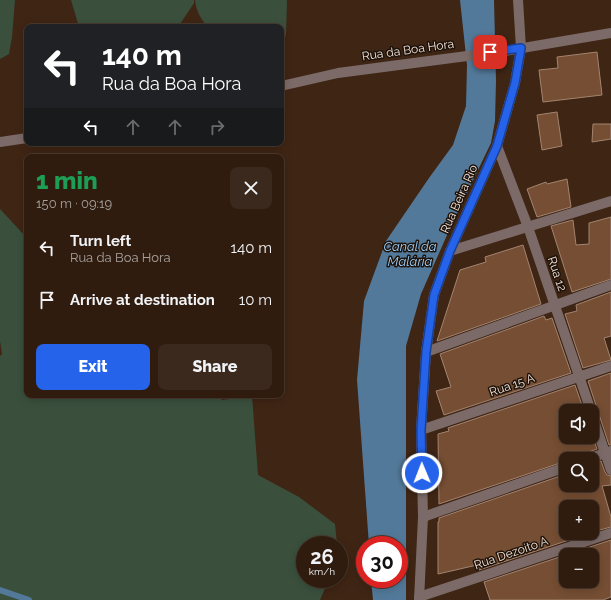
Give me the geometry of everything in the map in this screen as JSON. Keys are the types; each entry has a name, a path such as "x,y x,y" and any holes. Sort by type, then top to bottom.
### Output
{"street":[{"name":"Rua Beira Rio","path":"419,599 423,517 421,430 426,352 434,295 450,251 497,146 515,83 521,48 518,0"},
{"name":"Rua da Boa Hora","path":"284,85 338,72 505,51 611,33"},
{"path":"0,142 24,138"},
{"name":"Rua 12","path":"497,146 528,227 589,404"},
{"path":"450,251 611,201"},
{"path":"426,352 611,285"},
{"name":"Rua 15 A","path":"421,430 611,366"},
{"path":"599,431 608,452 611,470"},
{"path":"423,517 559,469"},
{"name":"Rua Dezoito A","path":"419,599 611,533"}],"green space":[{"path":"0,0 15,0 9,54 0,59"},
{"path":"71,0 194,0 194,3 180,24 78,24"},
{"path":"195,0 287,0 286,34 284,42 284,24 206,24 196,8"},
{"path":"0,209 24,235 24,398 221,398 222,400 252,398 258,475 299,497 335,524 336,536 296,536 296,588 325,588 320,600 0,600 0,356 2,354 0,341"}],"water":[{"name":"Canal da Malária","path":"460,0 494,0 496,81 495,121 491,143 451,226 421,294 406,346 406,536 368,536 357,380 364,301 386,241 453,145 466,106 467,65"},
{"name":"Canal da Malária","path":"372,588 406,588 406,600 373,600"}],"building":[{"path":"597,52 602,95 543,102 539,70 558,68 557,57"},
{"path":"557,112 562,146 542,150 537,115"},
{"path":"593,124 611,124 611,139 592,142"},
{"path":"567,179 571,207 537,217 527,189 546,182 547,184"},
{"path":"611,217 611,279 572,292 551,226 573,220 576,245 589,244 589,223"},
{"path":"523,245 541,304 437,341 460,270 486,262 485,257"},
{"path":"611,292 611,336 604,338 611,360 583,368 565,314 577,311 576,305"},
{"path":"544,316 546,320 552,318 571,373 444,415 436,391 451,387 440,354"},
{"path":"611,373 611,445 609,445 599,415 599,404 596,404 588,381"},
{"path":"575,385 582,404 559,404 559,444 595,444 597,449 589,452 559,452 559,463 439,504 438,434 449,431 448,428"},
{"path":"601,461 607,475 611,476 611,485 602,486 611,517 611,527 599,530 599,500 559,500 559,540 569,540 479,570 477,565 438,574 439,518 559,476 559,492 599,492 599,462"},
{"path":"611,540 611,597 603,600 490,600 484,582 559,557 559,588 599,588 599,548 587,548"}],"waterway":[{"path":"0,590 29,600"}],"route":[{"path":"422,473 421,430 426,352 434,295 450,251 497,146 515,83 521,48 490,52"}]}
